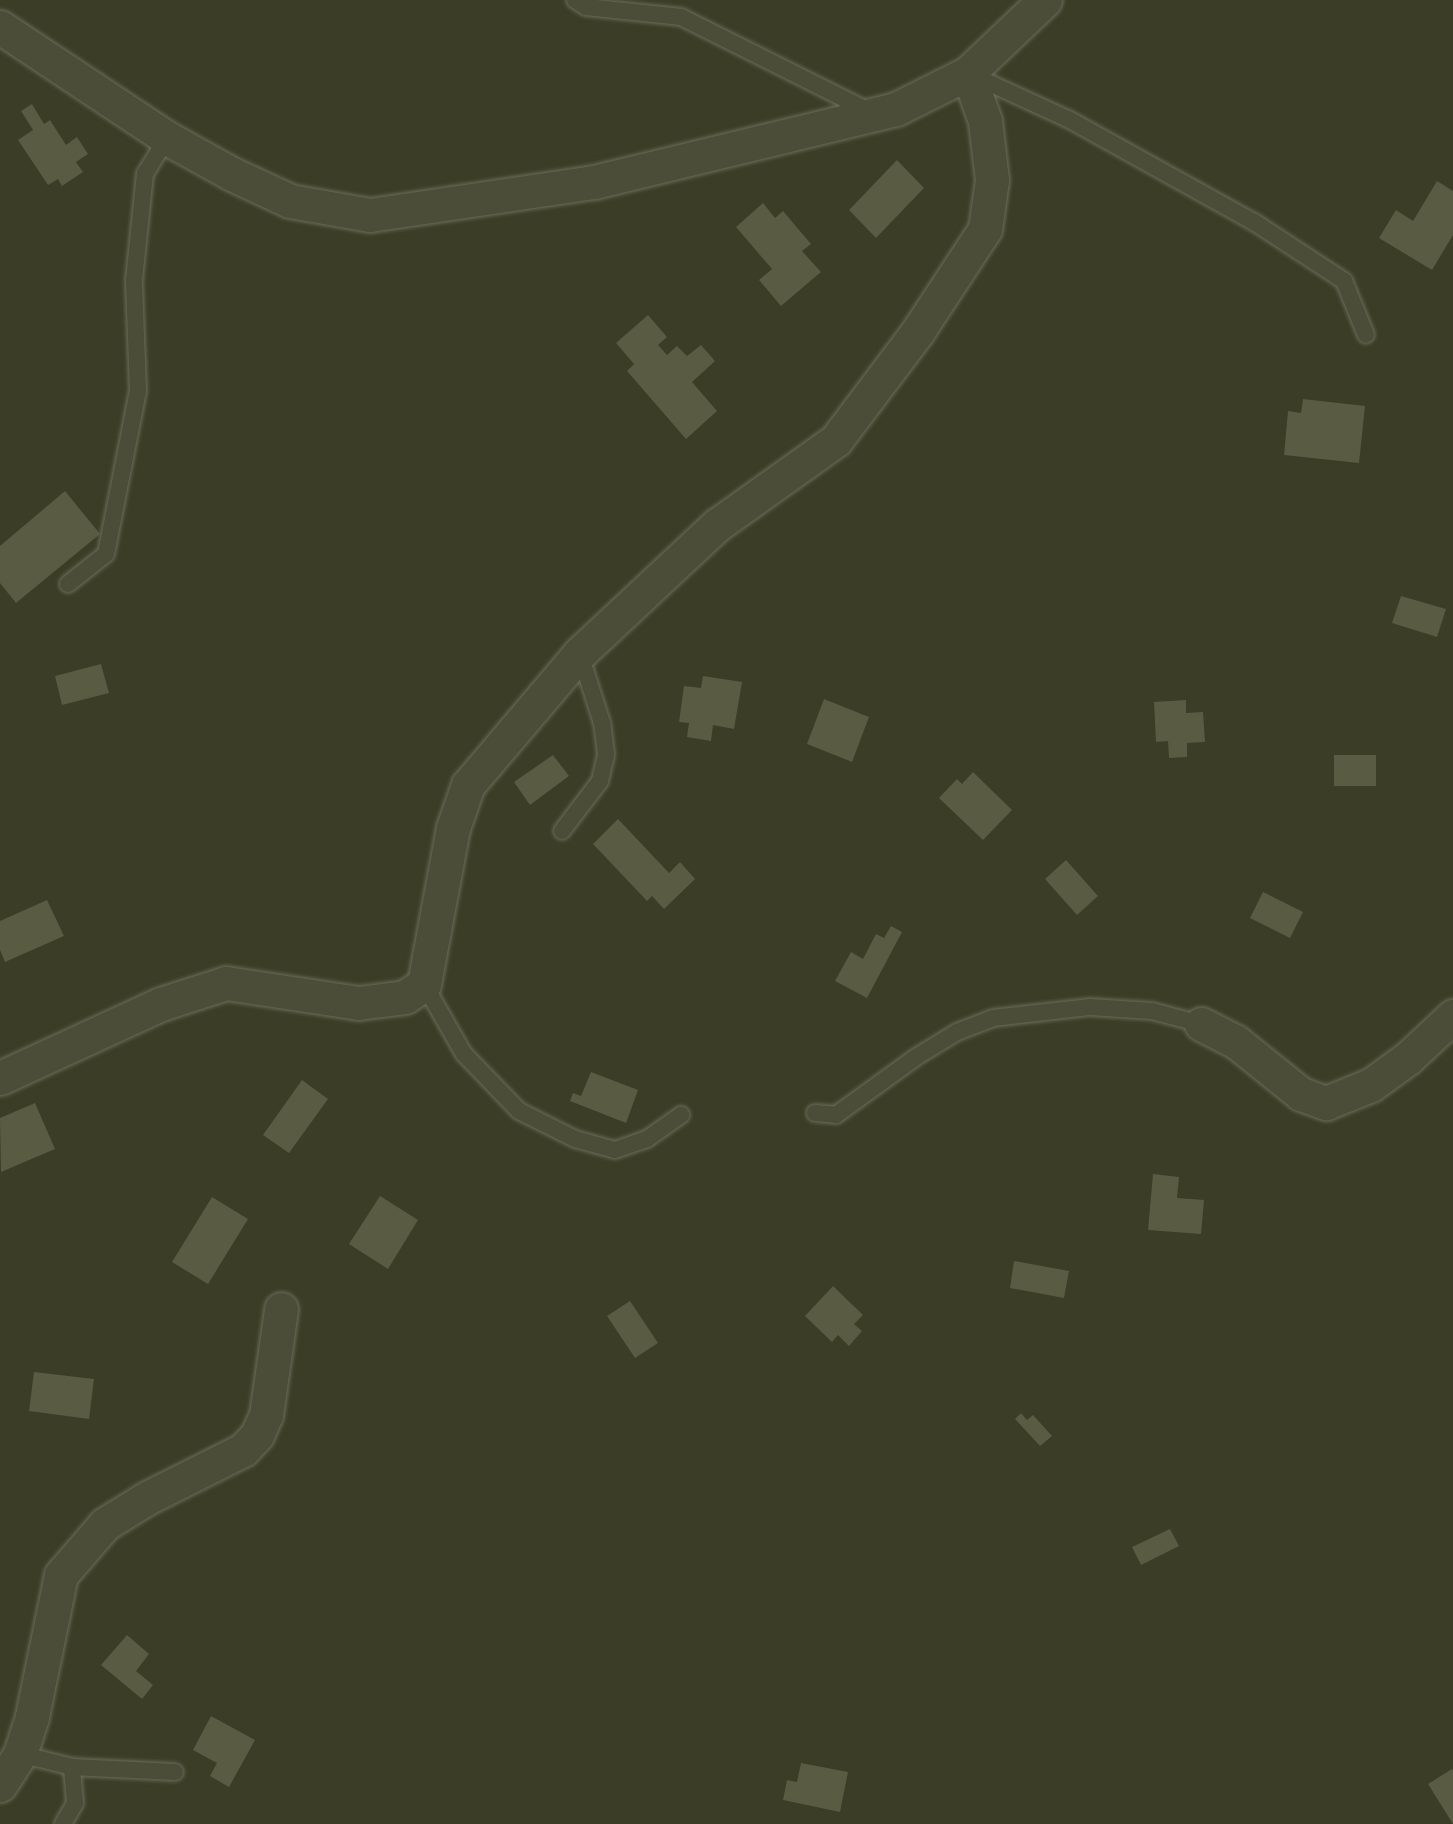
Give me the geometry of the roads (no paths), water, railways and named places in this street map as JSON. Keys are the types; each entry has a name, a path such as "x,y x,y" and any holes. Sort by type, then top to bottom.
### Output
{"street":[{"path":"0,27 167,138 290,201 370,215 594,182 896,109 968,73 1045,0"},
{"path":"0,1078 161,1004 226,983 358,1003 405,997 424,984 453,828 468,785 580,653 717,525 836,440 925,320 985,229 991,168 985,121 968,73"},
{"path":"1201,1024 1235,1041 1301,1094 1326,1103 1371,1085 1408,1058 1453,1016"},
{"path":"0,1785 20,1755 61,1575 105,1524 147,1498 243,1450 257,1435 266,1415 281,1309"}],"lane":[{"path":"575,0 586,7 681,17 875,114"},
{"path":"968,73 1068,120 1219,203 1344,281 1366,335"},
{"path":"68,584 106,554 138,391 134,280 145,174 167,138"},
{"path":"562,831 600,781 606,754 602,723 580,653"},
{"path":"424,984 464,1054 519,1111 575,1139 615,1150 647,1139 681,1115"},
{"path":"815,1113 836,1115 926,1051 993,1018 1090,1007 1152,1011 1201,1024"},
{"path":"20,1755 72,1767 175,1772"},
{"path":"63,1824 75,1803 72,1767"}]}
